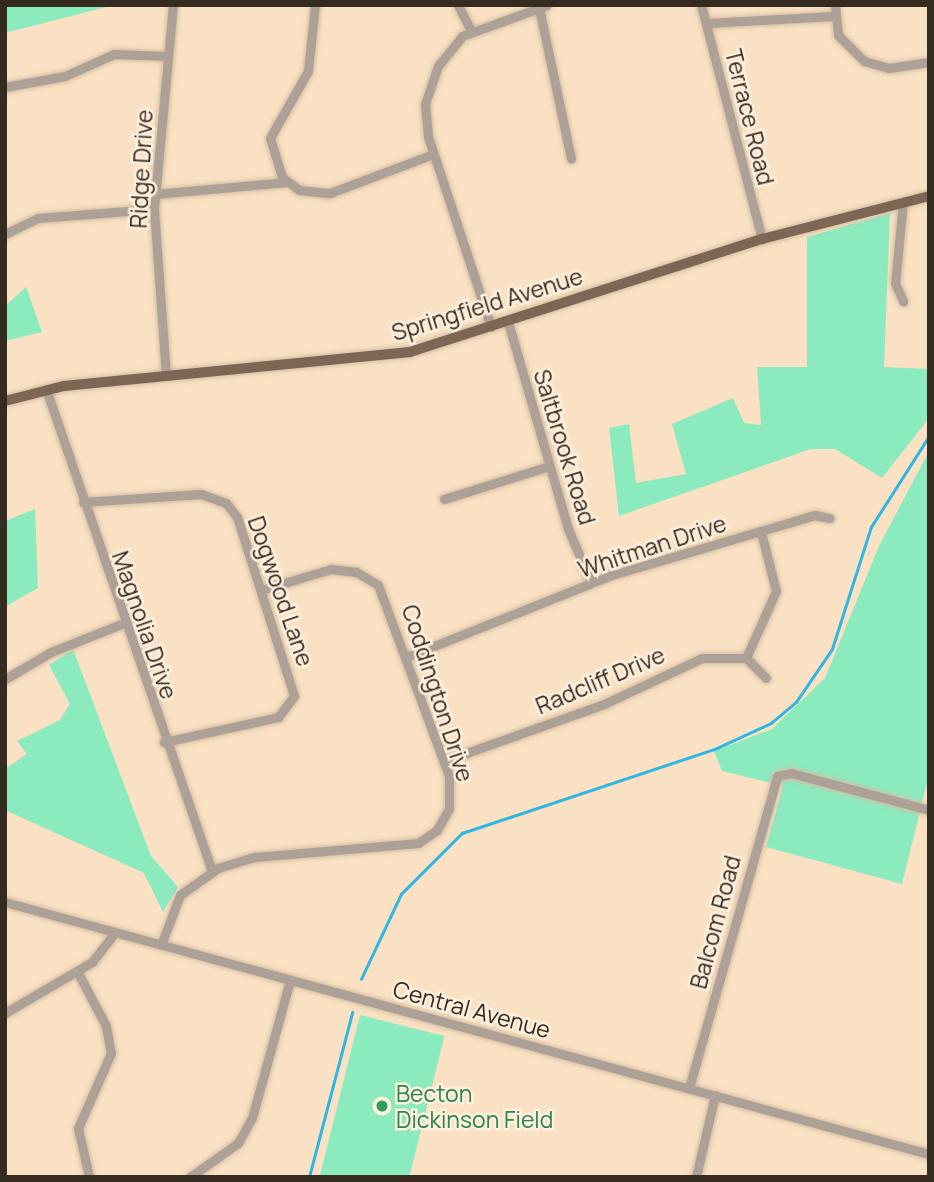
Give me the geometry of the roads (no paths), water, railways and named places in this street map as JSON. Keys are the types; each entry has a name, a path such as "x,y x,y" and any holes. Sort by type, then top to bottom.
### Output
{"main road":[{"name":"Springfield Avenue","path":"5,401 46,389 373,359 508,322 762,239 929,196"}],"street":[{"name":"Ridge Drive","path":"166,376 154,209 173,5"},
{"path":"315,5 308,71 270,138 272,159 287,182 309,193 330,193 433,154"},
{"path":"458,5 471,31"},
{"name":"Terrace Road","path":"701,5 762,239"},
{"path":"835,5 834,16 845,46 869,64 929,62"},
{"path":"491,327 433,154 427,93 443,58 471,31 543,7 570,159"},
{"path":"707,23 834,16"},
{"path":"5,87 65,76 114,54 168,56"},
{"path":"155,194 287,182"},
{"path":"903,202 895,283 903,301"},
{"path":"5,234 38,218 154,209"},
{"name":"Saltbrook Road","path":"508,322 549,466 592,582"},
{"name":"Magnolia Drive","path":"46,389 164,741 212,871"},
{"path":"443,499 549,466"},
{"name":"Dogwood Lane","path":"83,502 218,499 237,517 292,681 291,704 270,719 164,741"},
{"name":"Whitman Drive","path":"409,656 592,582 814,514 830,518"},
{"path":"761,532 776,591 746,658 766,678"},
{"name":"Coddington Drive","path":"212,871 256,857 418,843 437,830 449,808 444,761 387,597 364,575 331,569 261,590"},
{"path":"5,679 124,623"},
{"name":"Radcliff Drive","path":"444,761 604,704 702,658 746,658"},
{"name":"Balcom Road","path":"689,1088 772,785 786,772 929,810"},
{"path":"161,945 180,895 212,871"},
{"name":"Central Avenue","path":"5,902 929,1154"},
{"path":"5,1013 77,971 115,933"},
{"path":"77,971 106,1026 111,1053 78,1128 89,1177"},
{"path":"190,1177 238,1143 252,1118 290,980"},
{"path":"696,1177 715,1096"}],"waterway":[{"path":"361,979 401,894 462,833 717,748 771,723 796,702 832,649 871,527 929,436"},
{"path":"309,1177 352,1013"}],"place":[{"name":"Becton Dickinson Field","path":"382,1106"}]}
